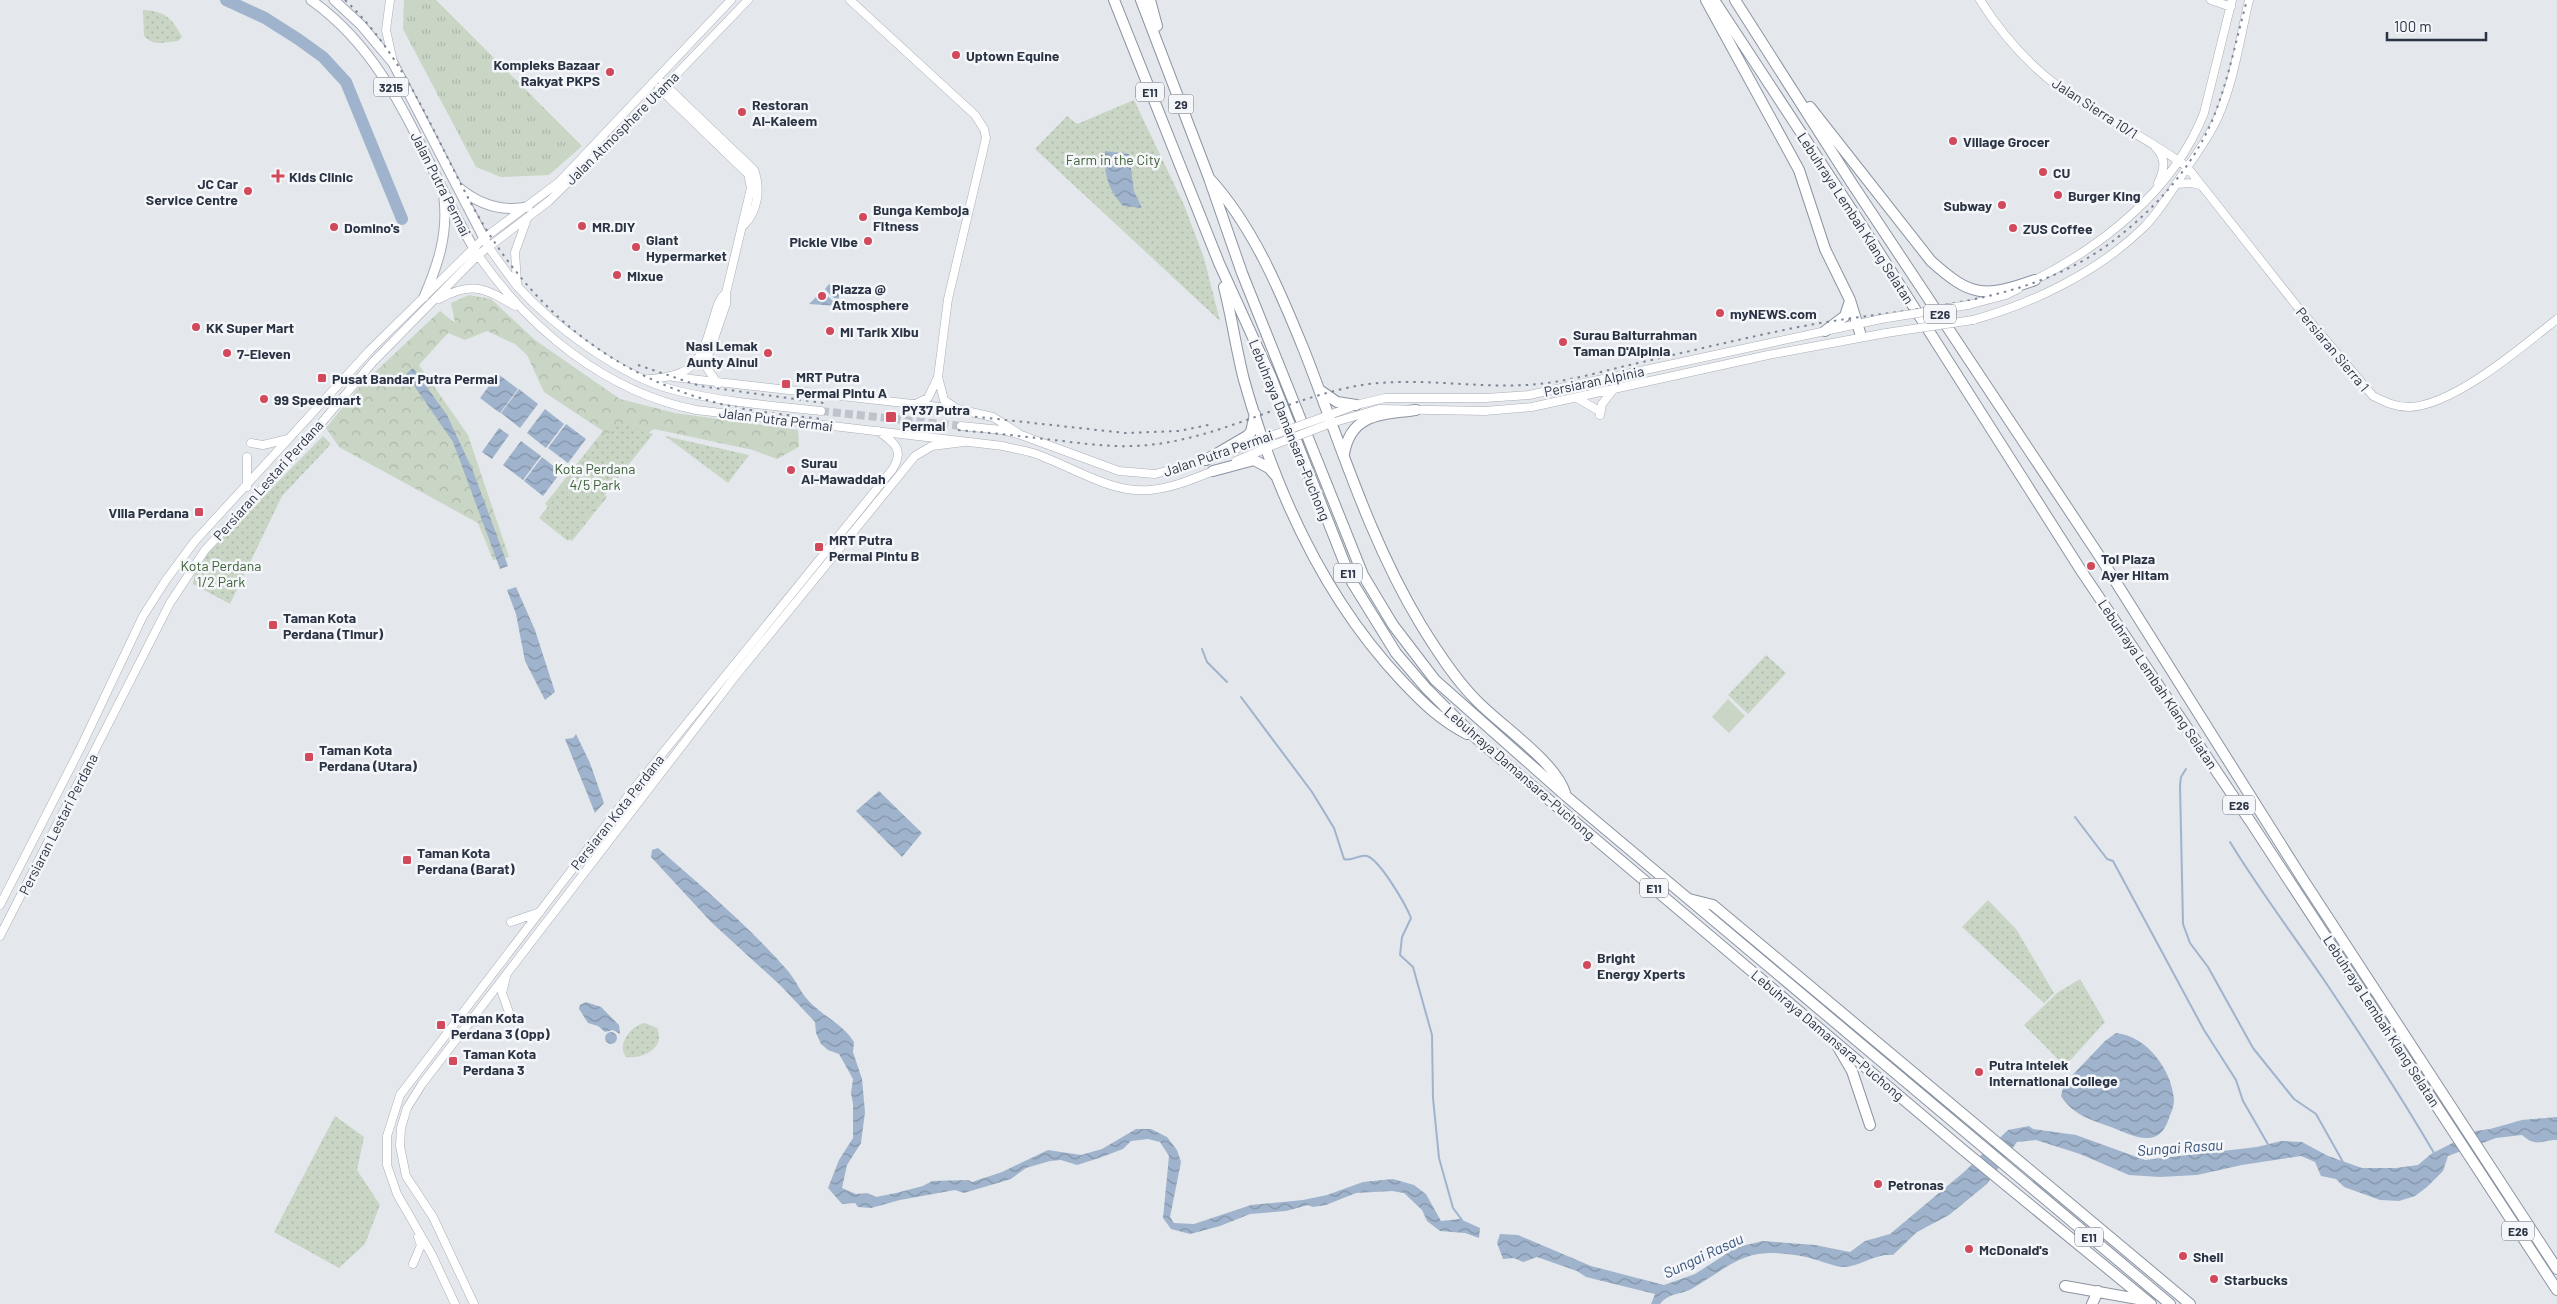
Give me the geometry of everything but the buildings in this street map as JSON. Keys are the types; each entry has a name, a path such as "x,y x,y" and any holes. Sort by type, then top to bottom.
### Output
{"highway":[{"name":"Lebuhraya Damansara–Puchong","path":"1114,0 1219,263 1271,376 1342,559 1356,588 1396,654 1426,688 1477,739 1831,1036 2000,1181 2149,1302"},
{"name":"29","path":"1141,0 1210,178"},
{"path":"1150,0 1171,78"},
{"path":"1706,0 1799,170 1825,249 1850,300 1861,336"},
{"name":"Lebuhraya Lembah Klang Selatan","path":"1714,0 1861,224 2085,577 2257,832 2557,1290"},
{"name":"Lebuhraya Lembah Klang Selatan","path":"1735,0 1851,182 2102,560 2307,885 2557,1269"},
{"path":"1786,78 1846,150 1931,261 1954,282 1970,290 1988,292 2005,291 2035,280"},
{"name":"Lebuhraya Damansara–Puchong","path":"1210,178 1242,273 1352,549 1378,602 1409,649 1441,687 1686,898 2170,1304"},
{"path":"1210,178 1223,194 1264,261 1286,307 1319,389 1328,420 1388,565 1426,632 1464,687 1551,769 1564,788 1566,796"},
{"path":"1219,263 1242,370 1280,482 1308,548 1336,598 1384,661 1444,722 1477,739"},
{"path":"1825,331 1846,316 1850,300"},
{"path":"1319,389 1337,402 1356,405"},
{"path":"1344,456 1347,439 1354,428 1362,422 1381,415 1416,410"},
{"path":"1206,460 1247,436 1251,432 1256,414"},
{"path":"1213,471 1254,460 1269,468 1280,482"},
{"path":"1686,898 1713,905 2190,1304"},
{"path":"1831,1036 1848,1062 1870,1125"},
{"path":"2065,1286 2149,1302"},
{"path":"2092,1304 2098,1291"}],"main road":[{"name":"Jalan Putra Permai","path":"311,0 352,35 382,72 407,115 444,193 476,251 519,308 572,354 618,382 666,404 696,410 1003,446 1033,453 1114,485 1146,490 1172,487 1213,471 1268,442"},
{"name":"Jalan Putra Permai","path":"334,0 360,25 393,63 486,242 517,286 554,321 580,342 644,379 673,390 821,411"},
{"path":"390,0 386,30 393,63"},
{"name":"Jalan Atmosphere Utama","path":"486,242 559,182 731,0"},
{"name":"Jalan Atmosphere Utama","path":"486,242 528,218 549,201 664,88 748,0"},
{"path":"850,0 975,116 984,129 985,147 948,299 938,377 928,398 913,405"},
{"name":"Jalan Sierra 10/1","path":"1980,0 1991,17 2031,63 2060,88 2179,161"},
{"path":"1856,323 1968,305 2006,295 2035,280 2117,227 2155,190 2179,161 2197,131 2204,113 2232,4 2211,0"},
{"path":"1861,336 1972,320 2028,302 2072,279 2102,260 2143,227 2176,184 2218,117 2249,0"},
{"path":"676,74 677,94 680,103"},
{"path":"656,81 680,103 748,174 751,188 745,222 726,293 726,304 705,365 718,384"},
{"path":"655,97 680,103"},
{"path":"2151,144 2162,156 2164,166 2155,190"},
{"name":"Persiaran Sierra 1","path":"2179,161 2187,167 2355,377 2373,396 2390,405 2409,407 2441,401 2469,384 2557,319"},
{"path":"2176,184 2192,183 2200,185"},
{"path":"456,185 471,196 503,209 528,207"},
{"path":"424,297 440,256 446,217 444,193"},
{"path":"517,286 514,266 516,252 528,218"},
{"name":"Persiaran Lestari Perdana","path":"0,905 80,749 143,616 166,580 195,541 247,487 370,350 424,297 486,242"},
{"name":"Persiaran Lestari Perdana","path":"0,936 170,603 189,570 205,550 294,454 373,362 433,302 476,251"},
{"path":"433,302 451,292 473,287 488,290 519,308"},
{"path":"673,377 696,363 718,302 726,293"},
{"name":"Persiaran Alpinia","path":"1328,420 1356,405 1385,398 1485,398 1529,395 1856,323"},
{"name":"Persiaran Alpinia","path":"1416,410 1485,411 1532,407 1861,336"},
{"path":"644,379 673,377 718,384 957,409 993,417 1021,435"},
{"path":"938,377 944,400 957,409"},
{"path":"1577,398 1599,413 1602,404 1612,390"},
{"path":"1485,398 1485,411"},
{"name":"Jalan Putra Permai","path":"961,426 1002,430 1021,435 1119,471 1154,474 1268,442 1328,420 1379,409 1416,410"},
{"name":"Persiaran Kota Perdana","path":"412,1219 398,1194 387,1165 387,1136 400,1095 696,710 892,470 899,459 899,452 891,440 878,431"},
{"path":"251,443 264,445 291,438"},
{"name":"Persiaran Kota Perdana","path":"474,1304 448,1247 406,1176 402,1155 402,1128 407,1108 469,1023 734,678 915,456 932,446 964,442"},
{"path":"247,457 247,487"},
{"path":"511,922 540,912"},
{"path":"506,975 502,993 510,1015"},
{"path":"469,1023 486,1019 498,1021"},
{"path":"412,1219 421,1245 413,1264"},
{"path":"412,1219 432,1255 455,1304"}],"green space":[{"path":"404,0 436,0 582,146 549,175 501,177 476,167 403,29"},
{"path":"143,10 157,12 167,17 175,25 182,37 178,41 152,42 144,36"},
{"name":"Farm in the City","path":"1134,100 1184,205 1204,258 1220,321 1035,149 1067,116 1077,124"},
{"path":"469,295 491,299 535,340 620,399 675,413 798,430 799,447 777,459 753,450 654,429 630,445 599,491 607,497 572,541 558,531 558,515 545,504 603,431 544,392 527,355 515,344 487,331 465,340 448,333 419,365 468,435 509,557 493,560 478,523 339,447 326,428 359,387 440,311 455,323 451,303"},
{"name":"Kota Perdana 4/5 Park","path":"620,422 653,434 568,541 539,518 580,465"},
{"name":"Kota Perdana 1/2 Park","path":"323,436 331,444 282,496 230,604 193,584 195,573 210,551"},
{"path":"665,436 749,455 728,483"},
{"path":"1766,655 1786,673 1748,714 1728,695"},
{"path":"1728,699 1745,716 1729,733 1712,717"},
{"path":"1988,900 2016,929 2054,993 2044,1003 1962,927"},
{"path":"2080,979 2105,1022 2065,1066 2024,1025 2057,993"},
{"path":"645,1023 657,1028 659,1035 656,1046 646,1054 626,1057 623,1052 624,1041 635,1027"},
{"path":"335,1116 364,1137 357,1170 380,1205 365,1244 339,1268 274,1232"}],"water":[{"path":"1105,151 1129,154 1134,191 1142,208 1123,206 1113,193 1106,174"},
{"path":"829,284 839,294 839,306 809,304 822,291 833,301 835,299 825,289"},
{"path":"413,368 447,415 473,471 508,566 500,569 453,442 406,374"},
{"path":"498,374 518,389 500,413 480,398"},
{"path":"519,389 538,404 520,428 501,413"},
{"path":"545,409 564,424 546,448 527,433"},
{"path":"566,424 586,439 568,463 548,448"},
{"path":"499,428 509,435 492,459 482,452"},
{"path":"521,441 541,456 523,480 503,465"},
{"path":"542,457 561,472 543,496 524,481"},
{"path":"516,587 535,630 555,692 545,700 525,661 516,614 507,590"},
{"path":"576,734 590,763 604,803 595,813 565,739 573,738"},
{"path":"879,791 922,833 902,857 856,811"},
{"path":"658,848 757,938 788,971 807,999 819,1011 838,1024 854,1042 853,1052 862,1079 865,1112 861,1143 847,1165 842,1188 856,1194 867,1193 876,1197 923,1186 932,1181 968,1180 972,1182 1002,1172 1048,1150 1081,1155 1102,1149 1136,1129 1151,1129 1167,1137 1177,1150 1181,1162 1170,1217 1174,1223 1194,1224 1251,1205 1303,1200 1327,1195 1363,1182 1393,1179 1414,1185 1426,1194 1441,1221 1460,1219 1480,1228 1479,1238 1465,1233 1440,1231 1427,1221 1422,1210 1404,1193 1392,1191 1356,1193 1326,1205 1313,1207 1308,1205 1286,1211 1250,1214 1220,1226 1190,1234 1171,1229 1163,1218 1169,1156 1160,1142 1148,1139 1131,1141 1123,1149 1077,1165 1061,1160 1026,1168 1011,1179 964,1193 955,1190 900,1200 871,1208 858,1207 855,1203 842,1204 828,1188 839,1160 853,1138 853,1104 851,1093 853,1079 839,1054 828,1050 821,1044 816,1033 815,1022 780,985 711,922 651,857 652,850"},
{"path":"586,1002 601,1007 619,1025 620,1034 613,1030 605,1032 598,1026 588,1023 579,1009 580,1005"},
{"path":"613,1032 616,1033 616,1043 609,1044 606,1043 605,1036 606,1033"},
{"path":"2116,1033 2138,1041 2147,1048 2156,1056 2168,1077 2174,1105 2162,1132 2152,1138 2128,1134 2088,1118 2076,1112 2061,1096 2064,1084 2105,1041"},
{"path":"2557,1117 2557,1140 2535,1142 2522,1135 2496,1138 2448,1156 2443,1171 2427,1187 2415,1196 2399,1201 2380,1200 2344,1187 2336,1179 2321,1176 2315,1162 2301,1156 2242,1165 2197,1175 2160,1177 2129,1175 2080,1154 2036,1140 2017,1142 1987,1184 1949,1215 1917,1232 1893,1255 1880,1256 1856,1265 1843,1267 1806,1257 1770,1253 1757,1254 1734,1263 1689,1290 1667,1297 1660,1304 1651,1304 1655,1294 1586,1277 1577,1271 1537,1257 1523,1262 1514,1258 1503,1259 1497,1243 1500,1234 1518,1235 1591,1266 1664,1285 1695,1274 1737,1247 1763,1241 1815,1245 1850,1252 1865,1241 1890,1234 1964,1172 2008,1130 2029,1126 2033,1129 2076,1135 2145,1160 2257,1147 2281,1141 2302,1142 2328,1156 2362,1168 2396,1168 2418,1165 2431,1154 2476,1131 2522,1120"}],"waterway":[{"path":"226,0 265,18 298,39 323,57 346,82 402,219"},
{"path":"1202,649 1207,662 1227,682"},
{"path":"1241,697 1312,792 1334,828 1344,859 1350,860 1361,856 1367,856 1372,859 1392,884 1411,918 1402,937 1400,955 1413,967 1432,1035 1433,1098 1439,1158 1453,1208 1462,1220"},
{"path":"2186,769 2181,777 2180,785 2183,924 2190,943 2208,967 2253,1048 2294,1099 2316,1114 2343,1162"},
{"path":"2075,817 2107,859 2113,861 2204,1030 2236,1080 2243,1101 2269,1146"},
{"path":"2230,842 2365,1042 2434,1153"}],"tunnel":[{"path":"821,411 961,426"}],"railway":[{"path":"345,0 365,21 398,65 485,227 510,263 537,296 568,325 601,351 638,372 678,390 733,407 822,419"},
{"path":"958,430 1104,445 1134,446 1164,443 1221,429 1333,391 1362,385 1406,382 1495,385 1550,383 1784,330 1825,322 1952,304 1994,295 2034,283 2073,266 2109,244 2155,204 2182,173 2203,139 2218,106 2247,0"},
{"path":"638,365 700,386 824,403"},
{"path":"960,415 1125,433 1179,431 1213,424"}],"place":[{"name":"Uptown Equine","path":"956,55"},
{"name":"Kompleks Bazaar Rakyat PKPS","path":"610,72"},
{"name":"Restoran Al-Kaleem","path":"742,112"},
{"name":"Village Grocer","path":"1953,141"},
{"name":"CU","path":"2043,172"},
{"name":"Kids Clinic","path":"278,176"},
{"name":"JC Car Service Centre","path":"248,191"},
{"name":"Burger King","path":"2058,195"},
{"name":"Subway","path":"2002,205"},
{"name":"Bunga Kemboja Fitness","path":"863,217"},
{"name":"MR.DIY","path":"582,226"},
{"name":"Domino's","path":"334,227"},
{"name":"ZUS Coffee","path":"2013,228"},
{"name":"Pickle Vibe","path":"868,241"},
{"name":"Giant Hypermarket","path":"636,247"},
{"name":"Mixue","path":"617,275"},
{"name":"Piazza @ Atmosphere","path":"822,296"},
{"name":"myNEWS.com","path":"1720,313"},
{"name":"KK Super Mart","path":"196,327"},
{"name":"Mi Tarik Xibu","path":"830,331"},
{"name":"Surau Baiturrahman Taman D'Alpinia","path":"1563,342"},
{"name":"7-Eleven","path":"227,353"},
{"name":"Nasi Lemak Aunty Ainul","path":"768,353"},
{"name":"Pusat Bandar Putra Permai","path":"322,378"},
{"name":"MRT Putra Permai Pintu A","path":"786,384"},
{"name":"99 Speedmart","path":"264,399"},
{"name":"PY37 Putra Permai","path":"891,417"},
{"name":"Surau Al-Mawaddah","path":"791,470"},
{"name":"VIlla Perdana","path":"199,512"},
{"name":"MRT Putra Permai Pintu B","path":"819,547"},
{"name":"Tol Plaza Ayer Hitam","path":"2091,566"},
{"name":"Taman Kota Perdana (Timur)","path":"273,625"},
{"name":"Taman Kota Perdana (Utara)","path":"309,757"},
{"name":"Taman Kota Perdana (Barat)","path":"407,860"},
{"name":"Bright Energy Xperts","path":"1587,965"},
{"name":"Taman Kota Perdana 3 (Opp)","path":"441,1025"},
{"name":"Taman Kota Perdana 3","path":"453,1061"},
{"name":"Putra Intelek International College","path":"1979,1072"},
{"name":"Petronas","path":"1878,1184"},
{"name":"McDonald's","path":"1969,1249"},
{"name":"Shell","path":"2183,1256"},
{"name":"Starbucks","path":"2214,1279"}],"water label":[{"name":"Sungai Rasau","path":"2180,1147"},
{"name":"Sungai Rasau","path":"1703,1255"}]}
